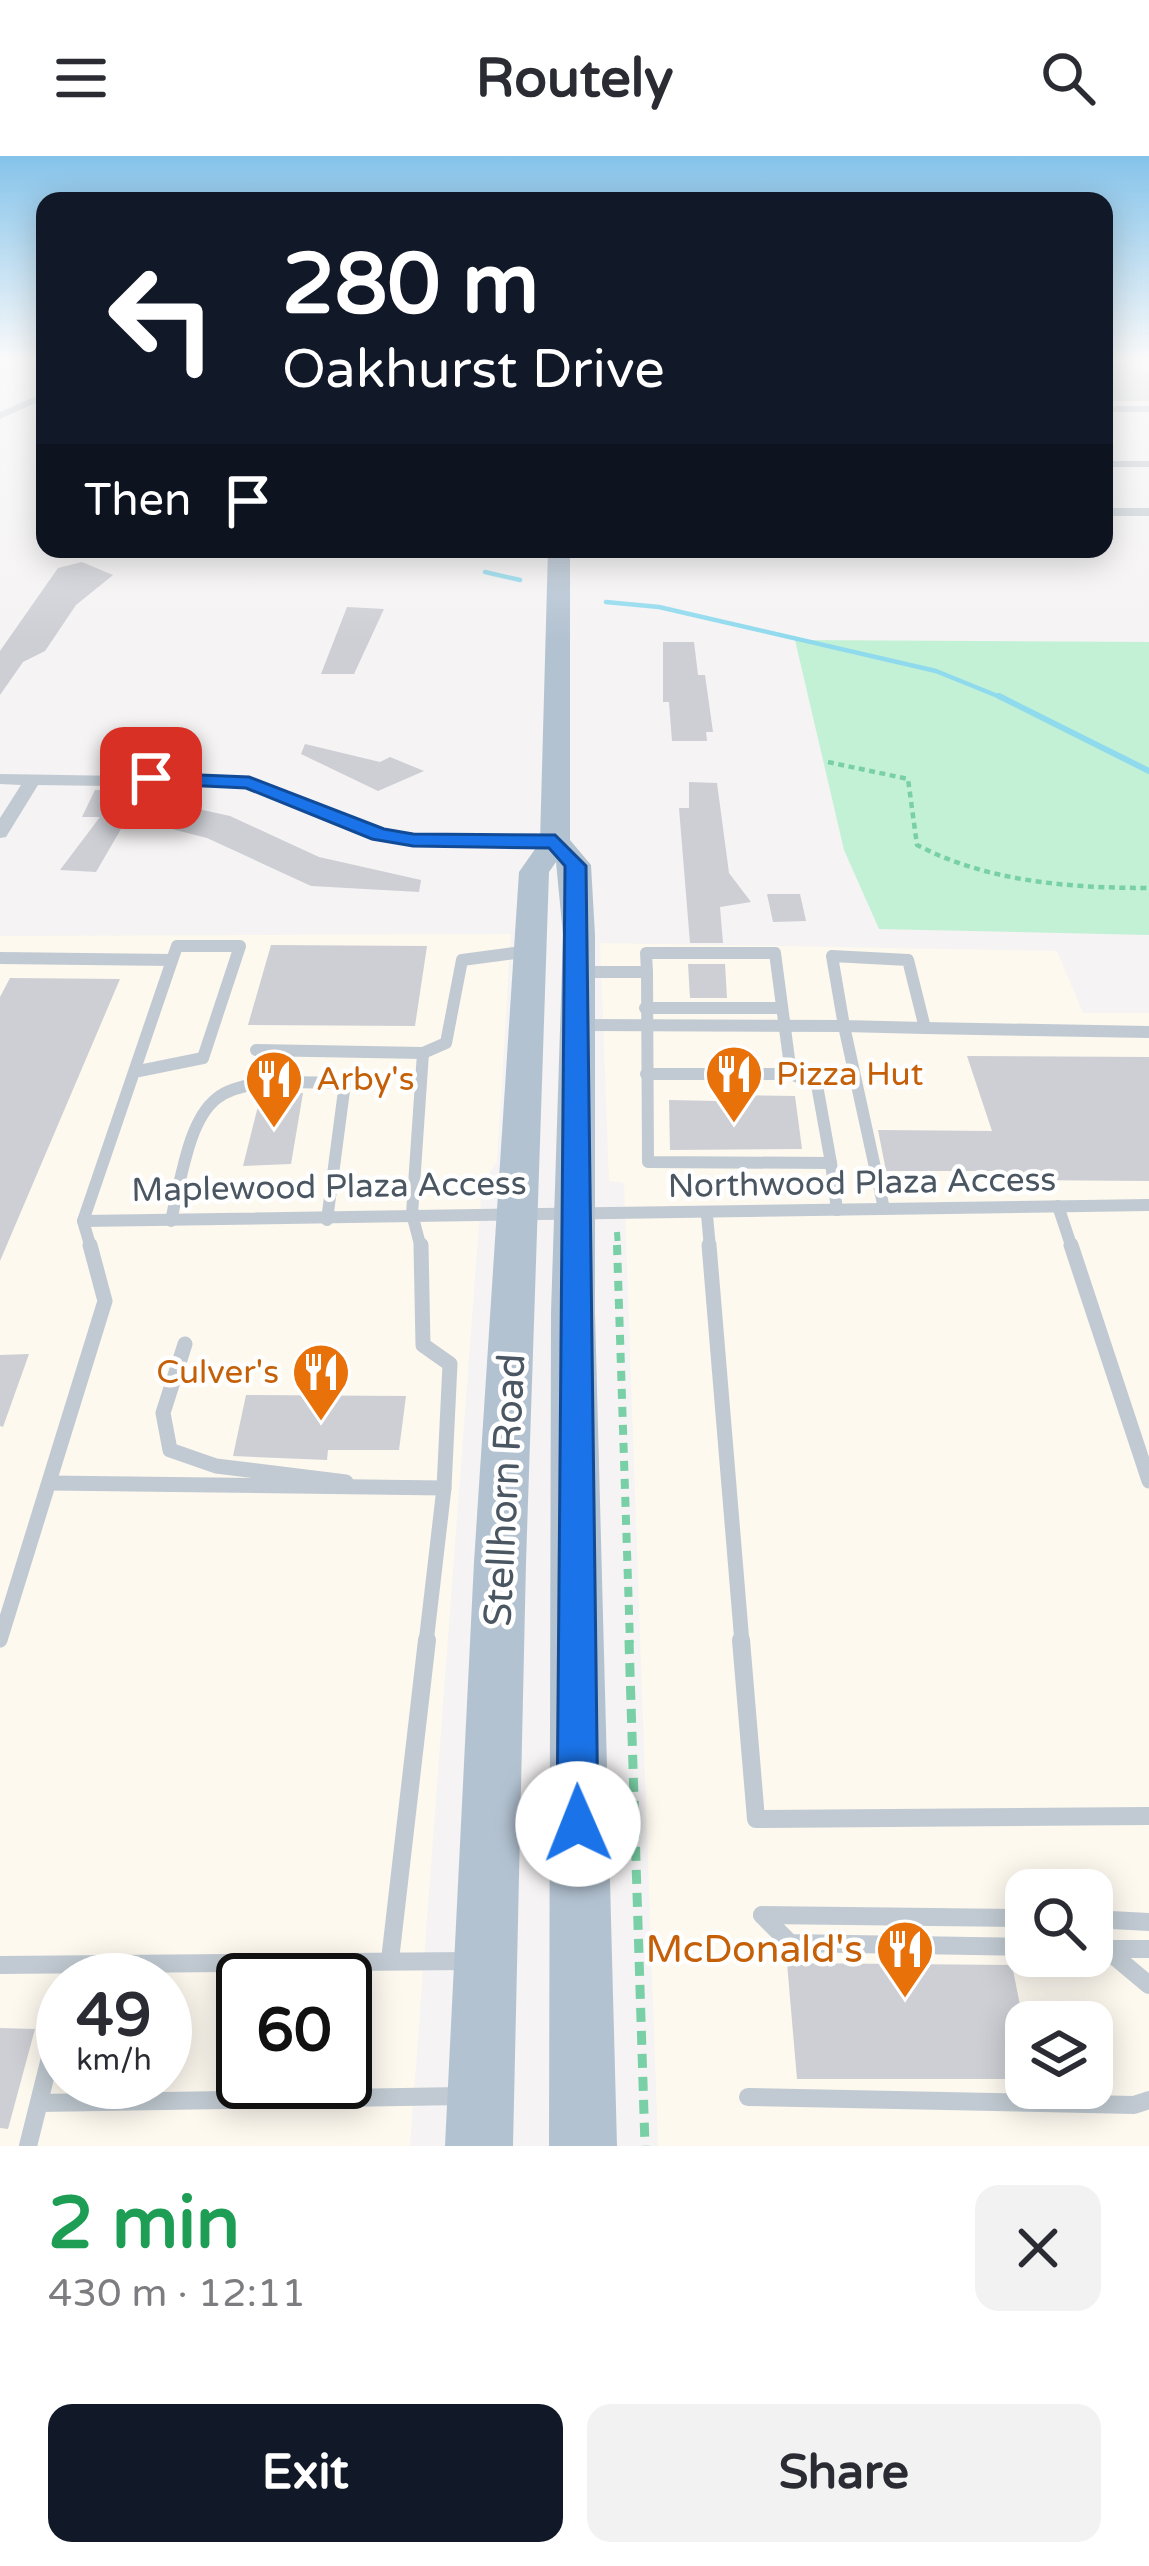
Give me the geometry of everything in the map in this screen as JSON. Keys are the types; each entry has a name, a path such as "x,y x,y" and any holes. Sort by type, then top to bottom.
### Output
{"main road":[{"name":"Stellhorn Road","path":"480,2121 500,1562 571,1214 531,951 534,872 555,842 559,558"},
{"name":"Stellhorn Road","path":"555,842 576,866 580,972 571,1214 583,2146"}],"street":[{"path":"1113,464 1149,464"},
{"path":"1113,512 1149,512"},
{"path":"0,778 249,783 379,834 443,842 555,842"},
{"path":"0,833 33,779"}],"lane":[{"path":"0,958 174,953 241,946 203,1058 134,1072"},
{"path":"256,1050 423,1053 446,1043 462,961 531,951"},
{"path":"791,1074 775,952 646,953 649,1162 831,1163"},
{"name":"Maplewood Plaza Access","path":"174,953 83,1222 571,1214"},
{"path":"883,1204 832,956 908,960 925,1028"},
{"path":"580,972 647,972"},
{"path":"645,1008 780,1008"},
{"path":"580,1026 1149,1032"},
{"path":"390,1960 444,1489 449,1364 423,1345 421,1244 412,1214 423,1053"},
{"path":"646,1074 791,1074 817,1085 837,1210"},
{"path":"171,1221 188,1147 214,1100 241,1084 345,1083 327,1220"},
{"name":"Northwood Plaza Access","path":"571,1214 706,1215 883,1204 1149,1205"},
{"path":"1058,1206 1149,1481"},
{"path":"706,1215 756,1819 1149,1816"},
{"path":"0,1640 105,1301 83,1222"},
{"path":"185,1344 163,1413 170,1450 207,1469 317,1472 353,1485"},
{"path":"49,1483 444,1489"},
{"path":"1005,1918 762,1915 790,1943 1005,1947"},
{"path":"1113,1920 1149,1922"},
{"path":"1113,1949 1149,1949"},
{"path":"1113,1959 1149,1985"},
{"path":"192,1967 488,1961"},
{"path":"0,1964 36,1968"},
{"path":"748,2097 1135,2105 1149,2100"},
{"path":"28,2146 38,2109"},
{"path":"187,2109 480,2121"}],"path":[{"path":"828,762 908,779 917,845 944,862 973,872 1149,888"},
{"path":"571,1214 645,2146"}],"shaded area":[{"path":"511,934 497,1161 482,1185 410,2146 0,2146 0,936"},
{"path":"600,943 1057,951 1083,1013 1149,1013 1149,2146 658,2146 624,1183 609,1181"}],"green space":[{"path":"795,640 1149,642 1149,935 879,929 844,850"}],"building":[{"path":"82,562 113,575 76,605 45,651 23,662 0,695 0,651 58,568"},
{"path":"347,607 384,609 354,674 321,674"},
{"path":"663,642 694,642 698,675 705,675 713,732 706,732 707,741 672,741 669,702 663,702"},
{"path":"118,742 142,742 134,770 141,761 154,772 104,771"},
{"path":"305,744 380,762 390,757 424,771 378,791 301,754"},
{"path":"689,782 717,783 729,873 751,902 720,907 723,943 690,943 679,808 689,808"},
{"path":"95,790 143,791 96,872 60,870 100,817 82,817"},
{"path":"189,807 230,816 319,857 421,880 419,892 311,886 207,838 160,826"},
{"path":"767,894 800,894 806,921 773,922"},
{"path":"271,945 427,946 415,1026 248,1025"},
{"path":"688,964 725,964 727,998 690,998"},
{"path":"10,978 120,979 0,1261 0,997"},
{"path":"967,1056 1149,1057 1149,1181 1008,1180 1005,1171 886,1171 878,1130 992,1131"},
{"name":"Arby's","path":"303,1093 291,1164 243,1166 261,1094"},
{"name":"Pizza Hut","path":"716,1095 795,1096 802,1149 670,1150 669,1100 716,1101"},
{"path":"29,1354 3,1427 0,1426 0,1355"},
{"name":"Culver's","path":"246,1395 406,1396 399,1450 328,1450 327,1460 233,1456"},
{"name":"McDonald's","path":"787,1963 1005,1965 1005,1977 1014,1977 1019,2001 1005,2001 1005,2079 797,2079"},
{"path":"0,2028 35,2029 8,2129 0,2128"}],"waterway":[{"path":"485,572 520,580"},
{"path":"606,602 659,607 936,671 1005,699"},
{"path":"999,696 1005,699"},
{"path":"1005,699 1149,771"}],"place":[{"name":"Pizza Hut","path":"734,1125"},
{"name":"Arby's","path":"274,1130"},
{"name":"Culver's","path":"321,1423"},
{"name":"McDonald's","path":"905,2000"}],"route":[{"path":"151,778 249,783 379,834 413,840 555,842 576,866 580,1026 573,1313 578,1824"}]}
